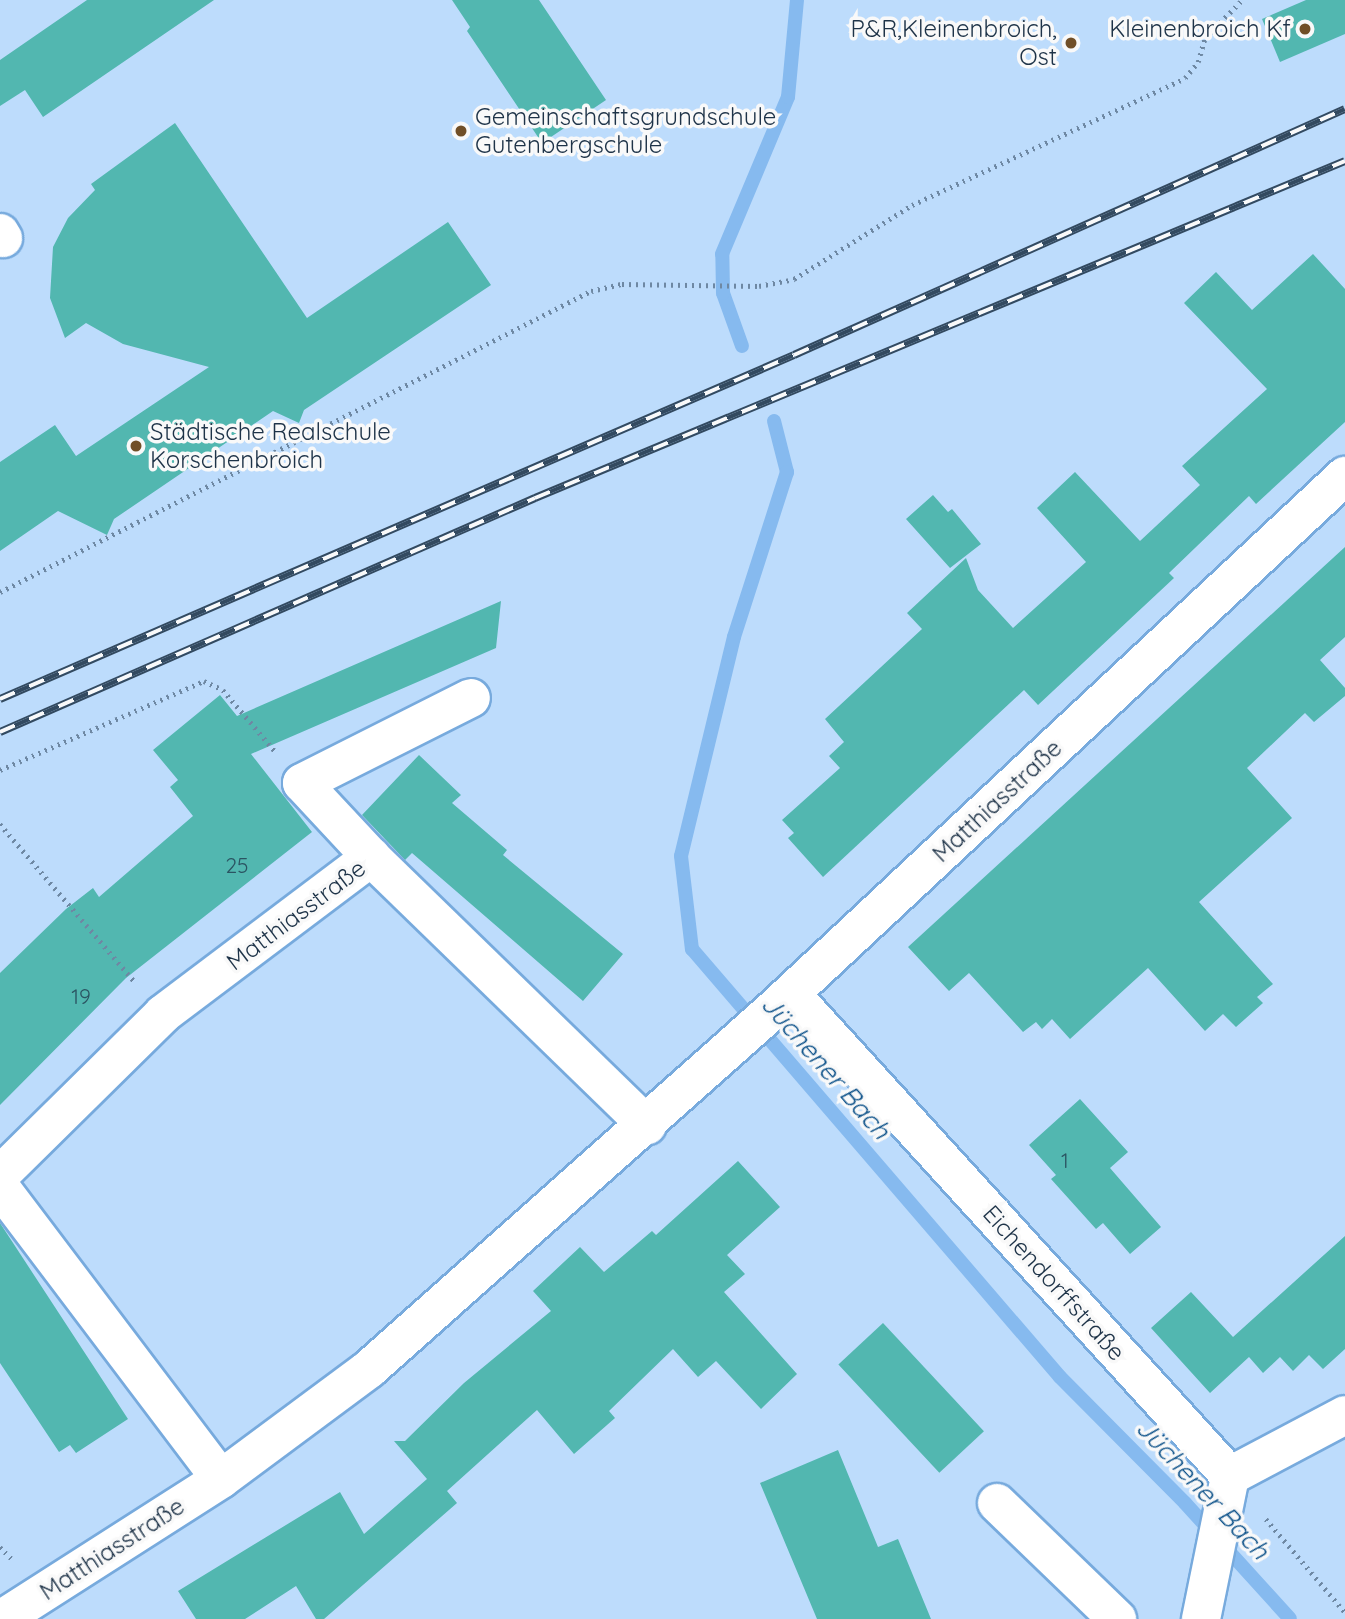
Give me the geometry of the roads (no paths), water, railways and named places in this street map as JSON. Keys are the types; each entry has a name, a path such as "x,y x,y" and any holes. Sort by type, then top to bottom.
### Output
{"street":[{"name":"Matthiasstraße","path":"2,1619 221,1479 369,1369 647,1125 783,1001 1345,476"},
{"path":"371,857 302,783 471,698"},
{"name":"Matthiasstraße","path":"0,1175 163,1014 371,857 647,1125"},
{"name":"Eichendorffstraße","path":"783,1001 1228,1486"},
{"path":"0,1187 221,1479"},
{"path":"1201,1619 1228,1486 1345,1415"},
{"path":"998,1503 1117,1619"}],"waterway":[{"name":"Jüchener Bach","path":"742,346 723,293 722,254 788,97 797,0"},
{"name":"Jüchener Bach","path":"774,421 787,472 734,637 681,856 692,949 1060,1377 1185,1503 1290,1619"}],"railway":[{"path":"0,699 794,355 1345,109"},
{"path":"0,732 535,498 1345,161"}],"place":[{"name":"Kleinenbroich Kf","path":"1305,29"},
{"name":"P&R,Kleinenbroich, Ost","path":"1071,43"},
{"name":"Gemeinschaftsgrundschule Gutenbergschule","path":"461,131"},
{"name":"Städtische Realschule Korschenbroich","path":"136,446"}]}
